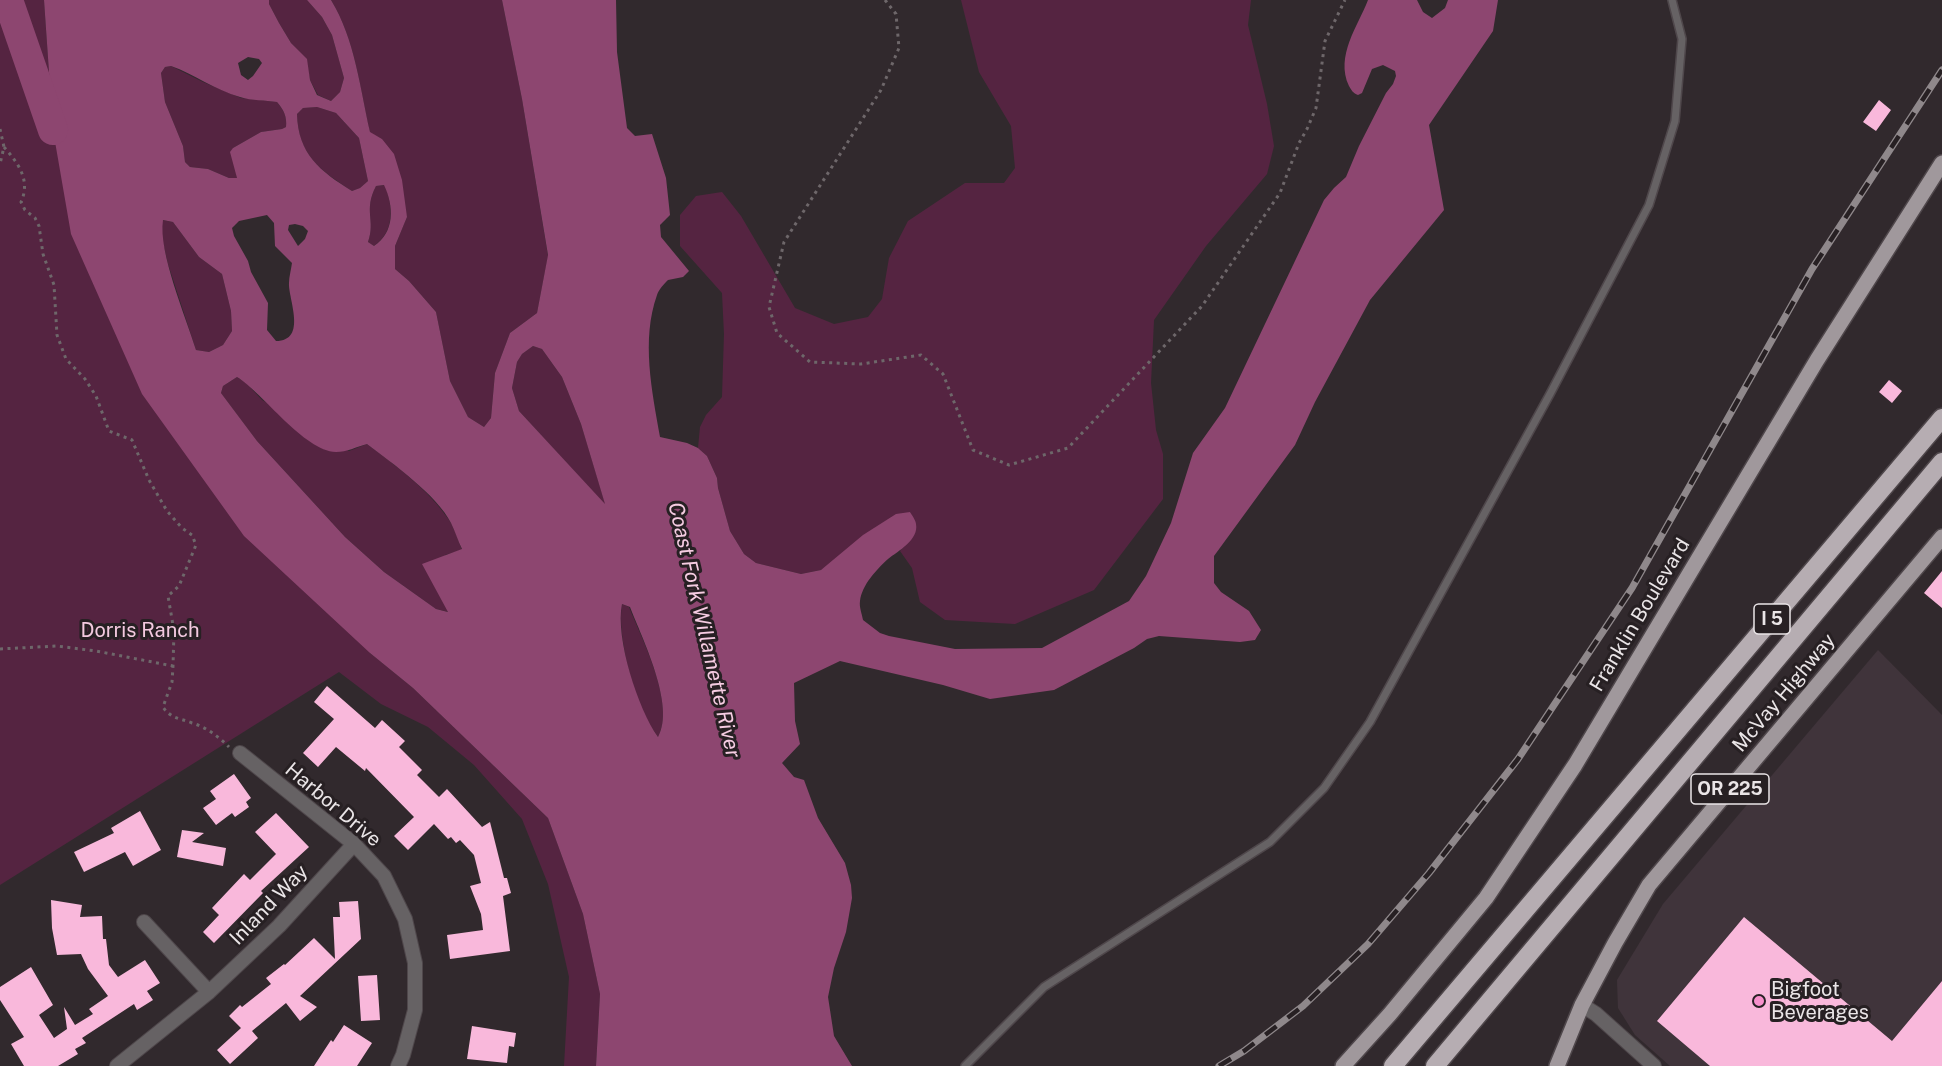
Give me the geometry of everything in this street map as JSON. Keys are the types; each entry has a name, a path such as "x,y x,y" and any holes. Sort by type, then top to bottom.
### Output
{"highway":[{"name":"I 5","path":"1393,1066 1942,418"},
{"name":"I 5","path":"1435,1066 1942,462"}],"main road":[{"name":"Franklin Boulevard","path":"1343,1066 1390,1014 1486,898 1575,765 1810,370 1942,163"},
{"name":"McVay Highway","path":"1557,1066 1582,1005 1614,943 1649,885 1942,537"}],"street":[{"name":"Harbor Drive","path":"240,753 354,844 384,876 405,919 415,963 415,1010 398,1066"},
{"name":"Inland Way","path":"117,1066 209,992 279,926 354,844"},
{"path":"144,922 209,992"},
{"path":"1582,1005 1596,1014 1654,1066"}],"lane":[{"path":"965,1066 1044,987 1270,842 1324,788 1370,722 1551,394 1649,205 1675,121 1682,39 1672,0"}],"path":[{"path":"885,0 897,14 899,48 881,90 784,242 769,307 777,333 810,362 861,364 921,355 943,374 973,450 1009,465 1068,448 1202,306 1280,193 1299,143 1316,108 1325,41 1345,0"},
{"path":"0,129 4,147 23,173 25,183 21,202 39,226 43,254 54,285 57,335 66,359 85,379 96,396 109,431 132,441 149,480 167,511 182,528 192,535 196,545 179,586 168,596 174,631 173,666 172,682 163,707 173,718 193,723 211,732 231,749 240,753"},
{"path":"0,164 4,147"},
{"path":"0,649 57,646 173,666"}],"shaded area":[{"path":"1878,650 1942,715 1942,1066 1670,1066 1635,1035 1618,1008 1617,980 1663,904"}],"green space":[{"name":"Dorris Ranch","path":"0,0 44,0 53,130 370,653 413,688 548,818 583,914 600,994 596,1066 564,1066 569,977 548,884 522,819 474,765 428,727 381,704 339,672 0,885"},
{"path":"269,0 307,0 322,17 332,35 344,78 340,92 331,101 318,95 310,80 306,59 291,43 269,4"},
{"path":"331,0 502,0 522,99 548,256 537,313 510,333 495,373 491,418 484,427 468,417 450,381 436,312 409,281 395,269 395,246 407,217 382,139 370,133 351,47"},
{"path":"961,0 1251,0 1248,25 1267,104 1274,146 1267,174 1206,246 1154,320 1151,383 1156,430 1163,454 1163,499 1094,590 1015,624 945,620 920,602 912,568 900,551 914,533 915,524 910,512 821,570 801,574 756,563 744,554 730,531 717,478 707,456 698,448 700,427 706,415 722,397 724,334 722,293 680,246 680,215 696,196 722,192 741,216 795,308 834,324 868,317 882,299 889,258 908,221 965,183 1004,183 1015,168 1011,126 979,72"},
{"path":"171,66 241,98 277,102 282,108 286,127 261,132 233,148 237,178 229,178 208,169 190,167 185,162 183,146 165,102 161,73 165,67"},
{"path":"317,107 336,113 359,138 368,181 360,188 352,191 340,183 321,168 306,151 298,128 297,114 303,108"},
{"path":"385,185 391,210 389,226 381,240 374,246 368,242 371,227 370,202 376,186"},
{"path":"162,220 173,222 199,257 222,274 231,311 232,331 223,345 209,352 196,350 168,264 162,238"},
{"path":"533,346 542,349 562,377 581,424 606,506 519,411 512,388 517,362 522,354"},
{"path":"237,377 262,400 349,451 367,444 411,479 441,509 455,530 462,550 445,555 449,612 436,609 384,572 345,537 257,441 221,393 223,386"},
{"path":"622,604 629,607 649,654 660,690 663,708 658,737 645,717 635,692 624,646"}],"water":[{"name":"Coast Fork Willamette River","path":"44,0 269,0 269,4 291,43 307,59 310,80 317,95 331,101 340,92 344,78 332,35 322,17 307,0 331,0 351,47 370,132 382,139 394,154 402,180 407,217 395,246 395,269 409,281 436,312 450,381 468,417 484,427 491,418 495,373 510,333 537,313 548,255 522,99 502,0 616,0 617,52 627,128 635,136 652,134 666,178 670,215 660,225 661,237 689,271 683,277 668,280 663,285 652,312 650,366 660,437 687,443 698,448 707,456 717,478 730,531 744,554 756,563 801,574 821,570 863,535 896,514 910,512 916,523 914,535 874,573 861,595 860,606 863,620 880,633 955,649 1042,648 1129,601 1146,576 1171,523 1193,453 1225,408 1324,200 1346,177 1359,146 1386,93 1393,84 1395,71 1383,65 1372,69 1362,93 1358,95 1349,86 1345,75 1346,52 1368,0 1417,0 1423,12 1432,18 1445,8 1448,0 1498,0 1493,31 1429,125 1444,210 1370,300 1315,402 1295,445 1214,556 1214,583 1221,592 1249,611 1261,630 1255,640 1240,642 1159,636 1147,639 1054,690 990,699 943,685 840,661 794,683 795,721 800,744 782,763 794,777 804,780 818,818 845,863 851,885 852,898 846,932 834,968 828,997 834,1036 852,1066 596,1066 600,994 583,914 548,818 413,688 370,653 244,536 142,394 71,234 53,130","holes":["248,57 259,59 262,63 248,80 241,75 238,63","171,66 231,94 249,99 277,102 282,108 286,127 261,132 233,148 230,152 237,178 229,178 208,169 190,167 185,162 183,146 165,102 161,73 165,67","317,107 336,113 359,138 368,181 352,191 321,168 306,151 298,128 297,114 303,108","384,185 390,201 391,218 386,234 374,246 368,242 371,227 370,202 376,186","267,215 274,223 275,246 292,263 289,290 294,327 286,339 276,341 267,330 268,303 251,272 232,228 239,221","163,220 173,222 199,257 222,274 231,311 232,331 223,345 209,352 196,350 174,285 165,249","289,225 303,226 308,231 305,239 298,246 288,230","533,346 542,349 562,377 581,424 605,504 519,411 512,388 517,362 522,354","237,377 311,442 336,452 367,444 413,480 444,512 462,549 422,564 448,612 436,609 384,572 345,537 257,441 221,393 223,386","622,604 630,607 649,654 660,690 663,708 658,737 650,725 636,692 622,635"]}],"building":[{"path":"1879,100 1891,110 1876,131 1863,122"},
{"path":"1889,380 1902,391 1892,403 1879,392"},
{"path":"1942,571 1942,608 1924,593"},
{"path":"327,686 375,728 382,720 405,741 399,747 422,770 417,775 439,797 447,789 482,827 490,822 504,878 507,878 511,893 503,896 510,951 450,959 447,935 483,930 481,914 470,886 481,883 474,855 460,840 456,843 451,837 448,839 434,824 408,850 394,836 414,817 366,768 365,771 336,747 318,767 303,753 334,719 314,702"},
{"path":"234,774 251,798 246,802 249,807 235,817 232,813 216,825 203,808 216,799 210,791"},
{"path":"140,811 161,850 133,866 125,852 84,872 74,852 114,833 111,828"},
{"path":"276,813 309,847 261,891 263,893 214,943 203,932 219,915 212,908 244,874 250,880 276,854 255,832"},
{"path":"182,830 204,833 192,842 226,848 223,866 177,857"},
{"path":"51,900 82,905 80,917 102,916 103,939 106,939 109,965 118,977 145,960 160,983 147,991 153,1000 137,1010 134,1004 82,1038 86,1043 75,1049 78,1054 58,1066 24,1066 11,1044 24,1037 0,1000 0,987 31,967 53,1005 39,1015 54,1038 67,1029 64,1007 75,1025 93,1014 89,1009 108,996 88,969 81,954 57,955 52,928"},
{"path":"358,901 361,939 300,996 317,1007 300,1021 286,1003 252,1031 258,1038 230,1064 217,1050 241,1028 229,1016 240,1005 242,1007 271,984 266,978 285,965 314,938 335,959 333,917 340,917 339,902"},
{"name":"Bigfoot Beverages","path":"1744,917 1892,1041 1942,981 1942,1066 1710,1066 1657,1021"},
{"path":"377,975 380,1020 361,1021 358,976"},
{"path":"344,1025 372,1043 357,1066 314,1066 331,1040 333,1042"},
{"path":"472,1026 516,1033 514,1047 509,1046 507,1063 467,1059"}],"waterway":[{"path":"8,0 53,130"}],"railway":[{"path":"1219,1066 1244,1051 1303,1006 1368,944 1429,873 1518,759 1632,588 1812,269 1942,70"}],"place":[{"name":"Bigfoot Beverages","path":"1759,1001"}]}
